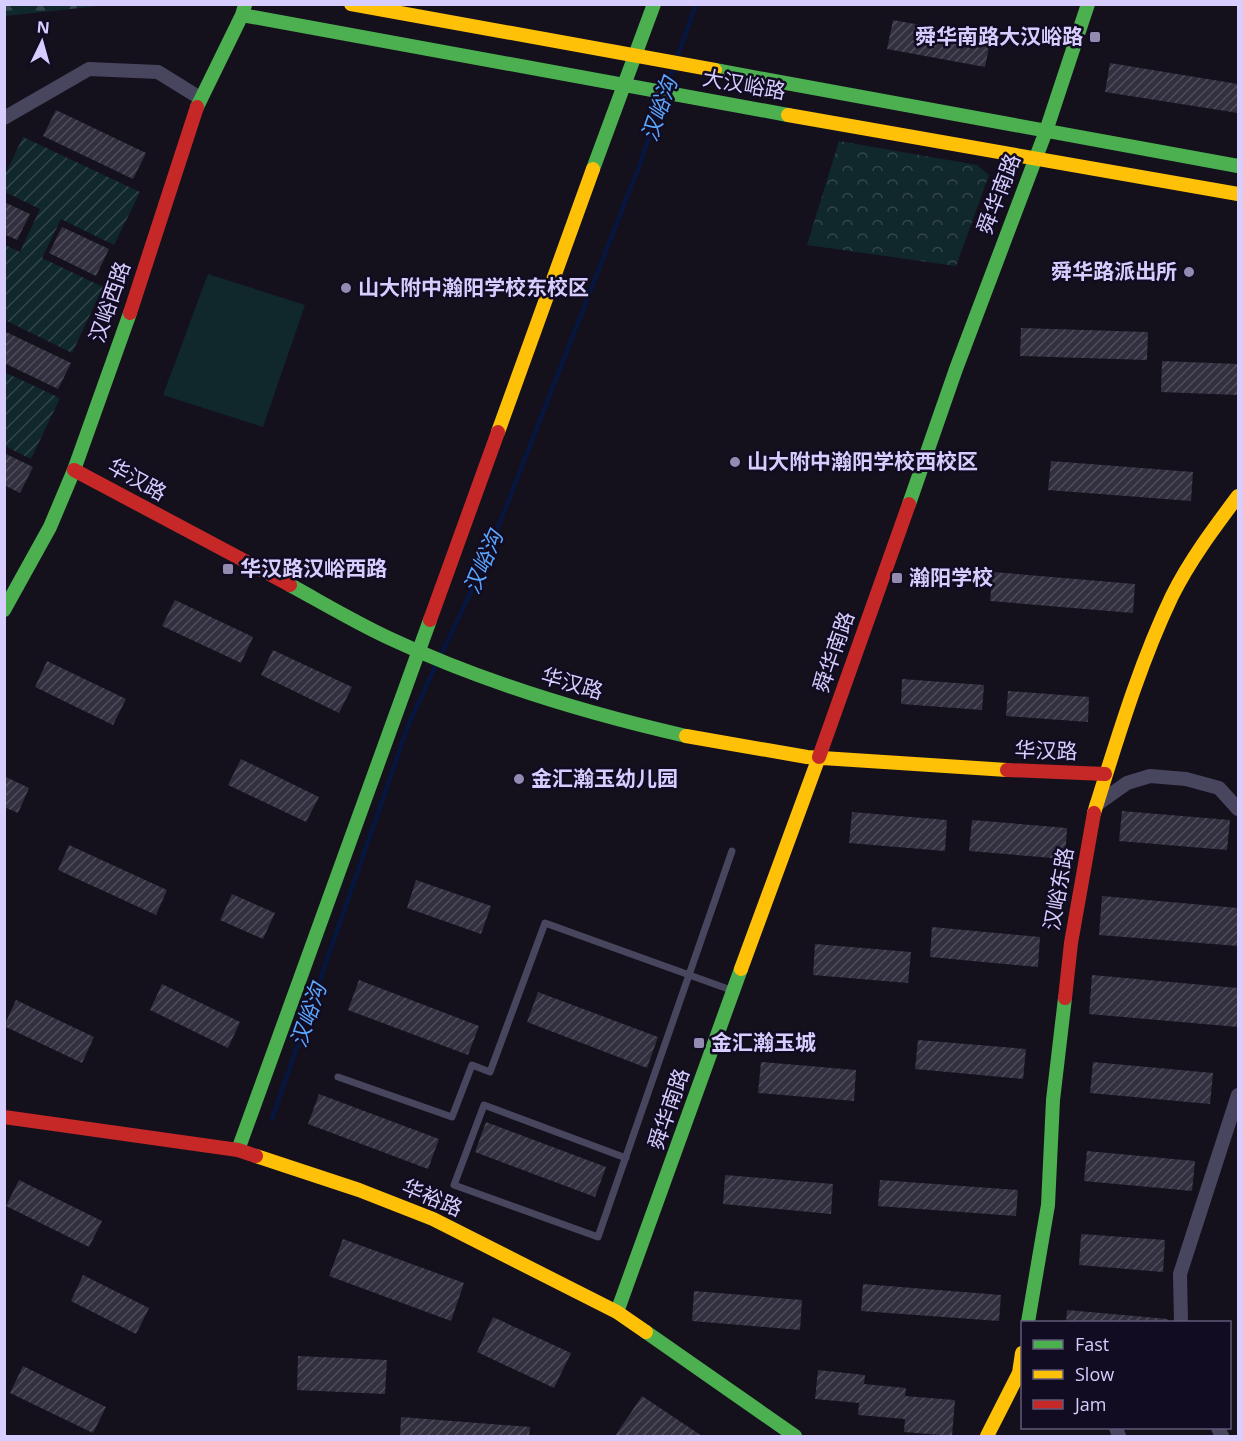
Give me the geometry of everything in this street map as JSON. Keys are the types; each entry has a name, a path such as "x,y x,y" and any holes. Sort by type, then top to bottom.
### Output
{"street":[{"name":"大汉峪路","path":"351,4 1239,166"},
{"path":"238,1150 654,4"},
{"name":"舜华南路","path":"617,1312 819,758 956,369 1046,131 1088,4"},
{"name":"大汉峪路","path":"244,10 623,86 1239,194"},
{"name":"汉峪西路","path":"4,610 50,527 74,470 200,98 244,10"},
{"path":"4,118 89,69 158,72 200,98"},
{"name":"华汉路","path":"74,470 243,561 418,651 534,696 675,736 819,758 1105,774"},
{"name":"汉峪东路","path":"1028,1321 1048,1204 1053,1100 1071,943 1096,805 1141,667 1173,595 1202,546 1239,496"},
{"path":"1096,805 1127,783 1150,776 1186,779 1219,788 1239,809"},
{"path":"1181,1321 1180,1274 1239,1095"},
{"name":"华裕路","path":"4,1117 238,1150 359,1190 433,1219 617,1312 795,1437"},
{"path":"987,1437 1019,1373 1021,1362"}],"lane":[{"path":"626,1158 484,1105 454,1185 598,1237 626,1158 732,851"},
{"path":"338,1077 452,1117 472,1065 490,1072 545,923 733,991"}],"green space":[{"path":"5,4 108,4 108,5 5,16"},
{"path":"23,137 140,192 114,245 61,219 42,258 103,287 72,353 5,320 5,245 20,252 40,209 5,192 5,175"},
{"path":"839,141 977,165 989,175 956,266 807,245"},
{"path":"208,274 305,305 263,427 163,395"},
{"path":"4,372 60,398 31,459 5,446"}],"building":[{"path":"893,20 991,38 985,67 887,49"},
{"path":"1110,63 1238,84 1238,113 1105,92"},
{"path":"56,110 146,153 133,179 43,136"},
{"path":"4,202 30,214 17,240 4,234"},
{"path":"62,227 109,249 96,276 49,253"},
{"path":"1021,328 1148,332 1147,360 1020,356"},
{"path":"4,331 71,363 58,389 4,363"},
{"path":"1162,361 1238,364 1238,395 1161,392"},
{"path":"4,453 33,467 20,493 4,485"},
{"path":"1051,461 1193,472 1191,501 1048,490"},
{"path":"993,572 1135,584 1133,613 990,601"},
{"path":"175,600 253,637 241,663 162,626"},
{"path":"273,650 352,687 339,713 261,675"},
{"path":"47,661 126,699 113,725 35,687"},
{"path":"902,679 984,685 982,710 901,704"},
{"path":"1008,691 1089,697 1088,722 1006,716"},
{"path":"241,759 319,797 306,822 228,785"},
{"path":"4,776 29,788 18,813 4,807"},
{"path":"1122,811 1230,820 1227,850 1119,841"},
{"path":"852,812 947,820 945,851 849,843"},
{"path":"972,820 1067,828 1065,859 969,851"},
{"path":"69,845 167,890 156,915 58,870"},
{"path":"416,880 491,906 481,934 407,908"},
{"path":"232,894 275,913 263,939 220,920"},
{"path":"1102,896 1238,908 1238,946 1099,935"},
{"path":"932,927 1040,937 1038,967 930,957"},
{"path":"815,944 911,952 908,983 813,975"},
{"path":"1092,975 1238,988 1238,1027 1089,1014"},
{"path":"359,980 479,1026 468,1055 348,1010"},
{"path":"162,984 240,1022 228,1048 150,1010"},
{"path":"538,992 658,1037 647,1068 527,1022"},
{"path":"16,1000 94,1037 82,1063 4,1026"},
{"path":"918,1040 1026,1049 1023,1079 915,1069"},
{"path":"761,1062 856,1070 854,1101 758,1093"},
{"path":"1093,1062 1213,1073 1210,1104 1090,1093"},
{"path":"319,1094 439,1139 428,1169 308,1124"},
{"path":"486,1122 606,1167 595,1197 475,1152"},
{"path":"1087,1151 1195,1161 1192,1191 1084,1181"},
{"path":"725,1175 833,1184 831,1214 723,1204"},
{"path":"19,1180 102,1221 89,1247 6,1206"},
{"path":"880,1180 1018,1190 1016,1216 878,1206"},
{"path":"1081,1234 1165,1240 1163,1272 1079,1265"},
{"path":"343,1239 464,1283 451,1321 329,1276"},
{"path":"83,1275 149,1308 136,1334 71,1301"},
{"path":"863,1284 1001,1295 999,1321 861,1311"},
{"path":"694,1291 802,1300 800,1330 692,1321"},
{"path":"1067,1310 1168,1319 1168,1321 1066,1321"},
{"path":"493,1317 571,1353 554,1388 477,1352"},
{"path":"298,1356 387,1360 385,1394 297,1390"},
{"path":"23,1366 106,1407 93,1433 10,1393"},
{"path":"818,1370 865,1375 864,1384 906,1388 905,1396 955,1400 952,1436 904,1432 905,1419 858,1415 859,1403 815,1399"},
{"path":"642,1396 702,1436 615,1436"},
{"path":"401,1417 530,1427 529,1436 400,1436"}],"waterway":[{"name":"汉峪沟","path":"677,58 696,4"},
{"name":"汉峪沟","path":"666,89 674,66"},
{"name":"汉峪沟","path":"441,655 483,566 638,169 663,97"},
{"name":"汉峪沟","path":"272,1119 409,723 437,663"}],"traffic: fast":[{"path":"593,169 654,4"},
{"path":"909,504 956,369 1046,131 1088,4"},
{"path":"197,107 245,5"},
{"path":"242,15 788,115"},
{"path":"715,70 1238,166"},
{"path":"4,610 50,527 74,470 130,313"},
{"path":"290,585 378,633 499,683 573,707 686,736"},
{"path":"238,1150 430,620"},
{"path":"617,1312 741,969"},
{"path":"1028,1321 1048,1205 1053,1100 1065,998"},
{"path":"646,1332 795,1436"}],"traffic: slow":[{"path":"351,4 715,70"},
{"path":"788,115 1238,194"},
{"path":"498,432 593,169"},
{"path":"1094,813 1129,703 1160,622 1187,570 1211,532 1238,496"},
{"path":"686,736 807,757 1007,770"},
{"path":"741,969 819,757"},
{"path":"256,1156 359,1190 433,1219 617,1312 646,1332"},
{"path":"987,1436 1019,1373 1021,1360"}],"traffic: jam":[{"path":"130,313 197,107"},
{"path":"430,620 498,432"},
{"path":"74,470 290,585"},
{"path":"819,757 909,504"},
{"path":"1007,770 1105,774"},
{"path":"1065,998 1071,943 1094,813"},
{"path":"4,1117 238,1150 256,1156"}],"place":[{"name":"舜华南路大汉峪路","path":"1095,37"},
{"name":"舜华路派出所","path":"1189,272"},
{"name":"山大附中瀚阳学校东校区","path":"346,288"},
{"name":"山大附中瀚阳学校西校区","path":"735,462"},
{"name":"华汉路汉峪西路","path":"228,569"},
{"name":"瀚阳学校","path":"897,578"},
{"name":"金汇瀚玉幼儿园","path":"519,779"},
{"name":"金汇瀚玉城","path":"699,1043"}]}
